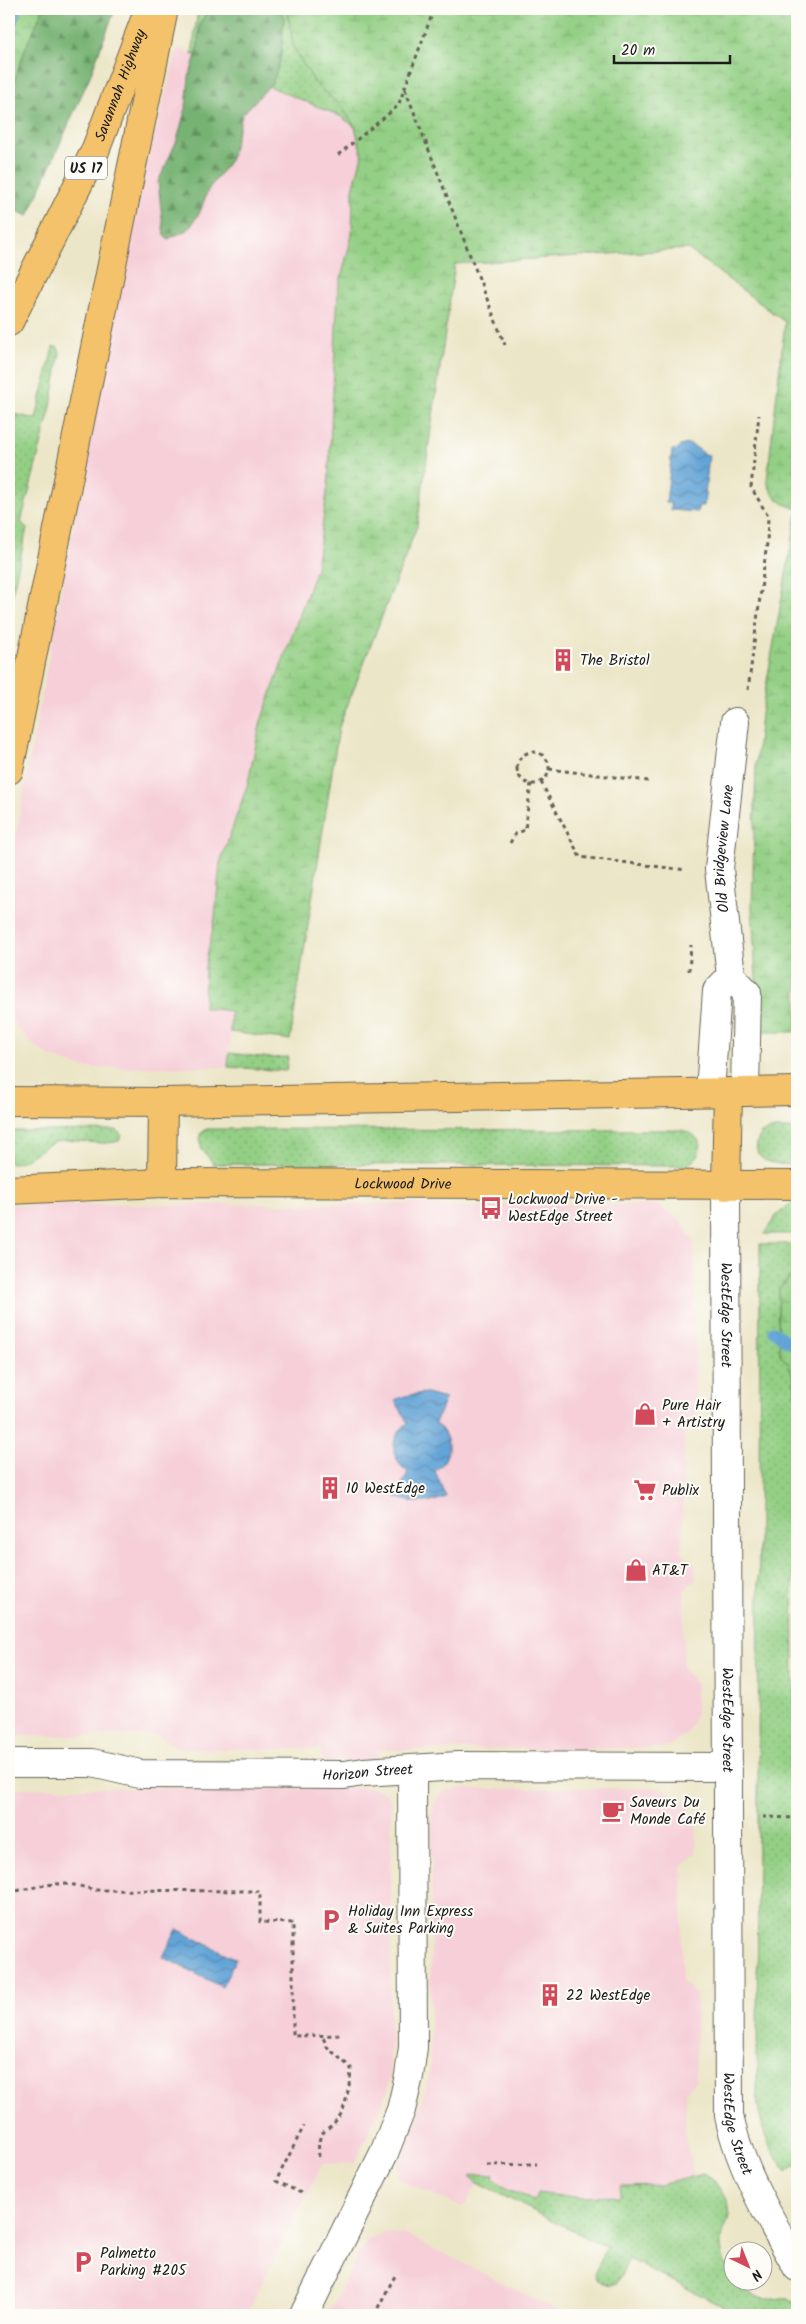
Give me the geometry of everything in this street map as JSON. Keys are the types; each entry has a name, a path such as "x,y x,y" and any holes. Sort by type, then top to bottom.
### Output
{"main road":[{"name":"Savannah Highway","path":"9,322 95,151 149,9"},
{"path":"9,770 164,9"},
{"path":"9,1102 163,1102 797,1091"},
{"path":"726,1186 728,1092"},
{"path":"162,1183 163,1102"},
{"name":"Lockwood Drive","path":"9,1190 162,1183 797,1185"}],"street":[{"name":"Old Bridgeview Lane","path":"731,976 718,869 736,722"},
{"path":"731,976 747,993 728,1092 717,991 731,976"},
{"name":"WestEdge Street","path":"726,1186 729,2116 734,2141 744,2164 797,2267"},
{"name":"Horizon Street","path":"9,1763 92,1763 140,1774 344,1775 458,1766 727,1767"},
{"path":"304,2315 384,2153 401,2110 409,2076 413,2047 412,1769"}],"path":[{"path":"338,155 398,106 434,9"},
{"path":"405,89 505,345"},
{"path":"736,722 746,704 768,543 768,516 751,487 759,415"},
{"path":"533,751 546,758 549,769 541,782 531,783 521,779 517,769 519,759 523,755 533,751"},
{"path":"549,769 648,781"},
{"path":"541,782 580,858 687,870"},
{"path":"510,843 514,834 525,830 531,783"},
{"path":"691,974 688,969 692,943"},
{"path":"9,1889 15,1891 59,1882 94,1890 260,1890 260,1922 293,1923 293,2036 342,2035"},
{"path":"319,2157 318,2145 321,2134 340,2115 346,2104 347,2088 351,2078 351,2068 327,2047 322,2035"},
{"path":"301,2193 276,2181 304,2126"},
{"path":"487,2165 537,2164"},
{"path":"374,2315 396,2274"}],"shaded area":[{"path":"178,48 340,116 355,127 362,155 353,190 352,235 338,290 328,485 316,569 261,721 205,966 204,1007 232,1011 228,1067 84,1068 49,1056 29,1041 9,1017 9,870 96,407 146,166"},
{"name":"10 WestEdge","path":"421,1204 446,1207 488,1207 509,1204 657,1205 680,1220 694,1243 696,1424 684,1435 682,1553 695,1565 696,1578 684,1591 683,1669 696,1685 696,1712 688,1732 670,1745 661,1748 378,1750 377,1757 372,1762 325,1761 321,1758 320,1749 180,1749 158,1735 9,1736 9,1205"},
{"path":"9,1788 373,1788 385,1793 391,1802 390,2076 387,2092 355,2163 322,2164 246,2315 9,2315"},
{"name":"22 WestEdge","path":"655,1788 667,1790 686,1804 694,1814 697,1829 696,1853 682,1867 682,1981 696,1995 696,2079 687,2090 685,2132 688,2153 694,2175 704,2174 714,2180 728,2204 729,2214 721,2240 721,2255 724,2261 724,2292 751,2292 765,2300 789,2298 797,2305 797,2315 740,2315 629,2259 617,2283 610,2285 602,2284 596,2279 594,2274 607,2248 478,2183 466,2204 462,2207 401,2181 397,2177 398,2164 413,2134 430,2072 432,1818 434,1805 439,1796 446,1791 459,1789"},
{"path":"384,2232 406,2235 567,2315 328,2315 359,2253 368,2240"}],"green space":[{"path":"22,9 43,9 25,49 9,96 9,42"},
{"path":"43,9 115,9 90,76 28,216 9,208 9,96 25,49"},
{"path":"198,9 287,9 294,49 315,83 342,107 355,127 340,116 192,54"},
{"path":"209,9 280,9 284,18 280,61 273,82 242,115 231,159 208,190 200,212 189,229 168,239 164,236 158,182 177,140 186,107 189,77 197,52 200,23"},
{"path":"287,9 797,9 797,509 786,505 778,499 771,491 767,480 785,322 688,249 455,264 417,526 339,727 290,1040 230,1032 231,1011 204,1008 205,966 215,918 220,863 247,786 261,721 316,569 328,485 338,290 352,235 353,190 362,155 355,127 342,107 315,83 294,49"},
{"path":"53,347 57,347 60,352 51,407 21,522 27,528 9,608 9,413 36,419"},
{"path":"797,513 797,1032 759,1032 752,908 756,764 761,714"},
{"path":"229,1053 271,1058 288,1057 286,1071 228,1067"},
{"path":"207,1129 681,1130 695,1136 700,1146 696,1157 684,1166 214,1164 201,1148 200,1134"},
{"path":"775,1129 797,1129 797,1165 772,1163 760,1156 757,1151 757,1143 761,1133"},
{"path":"117,1130 122,1136 119,1141 111,1143 55,1142 26,1159 9,1163 9,1131"},
{"path":"790,1204 797,1204 797,1234 764,1234 777,1215"},
{"path":"760,1244 797,1244 797,1270 779,1289 778,1317 780,1354 789,1365 793,1376 797,1404 797,1510 793,1519 797,2164 787,2172 774,2154 766,2137 760,2118 757,2096"},
{"path":"797,1270 797,1404 793,1376 789,1365 780,1354 778,1317 779,1289"},
{"path":"478,2174 494,2175 493,2178 509,2191 525,2195 533,2201 538,2193 588,2197 618,2196 621,2194 620,2186 660,2185 704,2174 714,2181 726,2197 728,2203 729,2215 721,2241 724,2259 724,2292 748,2292 757,2297 769,2299 789,2298 797,2305 797,2315 740,2315 629,2259 617,2283 603,2284 594,2274 607,2248 478,2183 470,2176"}],"water":[{"path":"9,9 22,9 9,42"},
{"path":"687,444 709,455 704,506 698,506 698,512 671,510 671,503 666,503 672,450"},
{"path":"423,1393 445,1399 435,1423 445,1435 448,1447 445,1460 435,1471 446,1497 421,1502 396,1497 408,1472 397,1461 394,1448 397,1434 408,1423 395,1400"},
{"path":"177,1929 236,1959 222,1987 163,1957"}],"waterway":[{"path":"773,1331 797,1346"}],"place":[{"name":"The Bristol","path":"563,660"},
{"name":"Lockwood Drive - WestEdge Street","path":"491,1208"},
{"name":"Pure Hair + Artistry","path":"645,1414"},
{"name":"10 WestEdge","path":"330,1488"},
{"name":"Publix","path":"645,1490"},
{"name":"AT&T","path":"636,1570"},
{"name":"Saveurs Du Monde Café","path":"613,1811"},
{"name":"Holiday Inn Express & Suites Parking","path":"331,1920"},
{"name":"22 WestEdge","path":"550,1995"},
{"name":"Palmetto Parking #205","path":"83,2262"}]}
